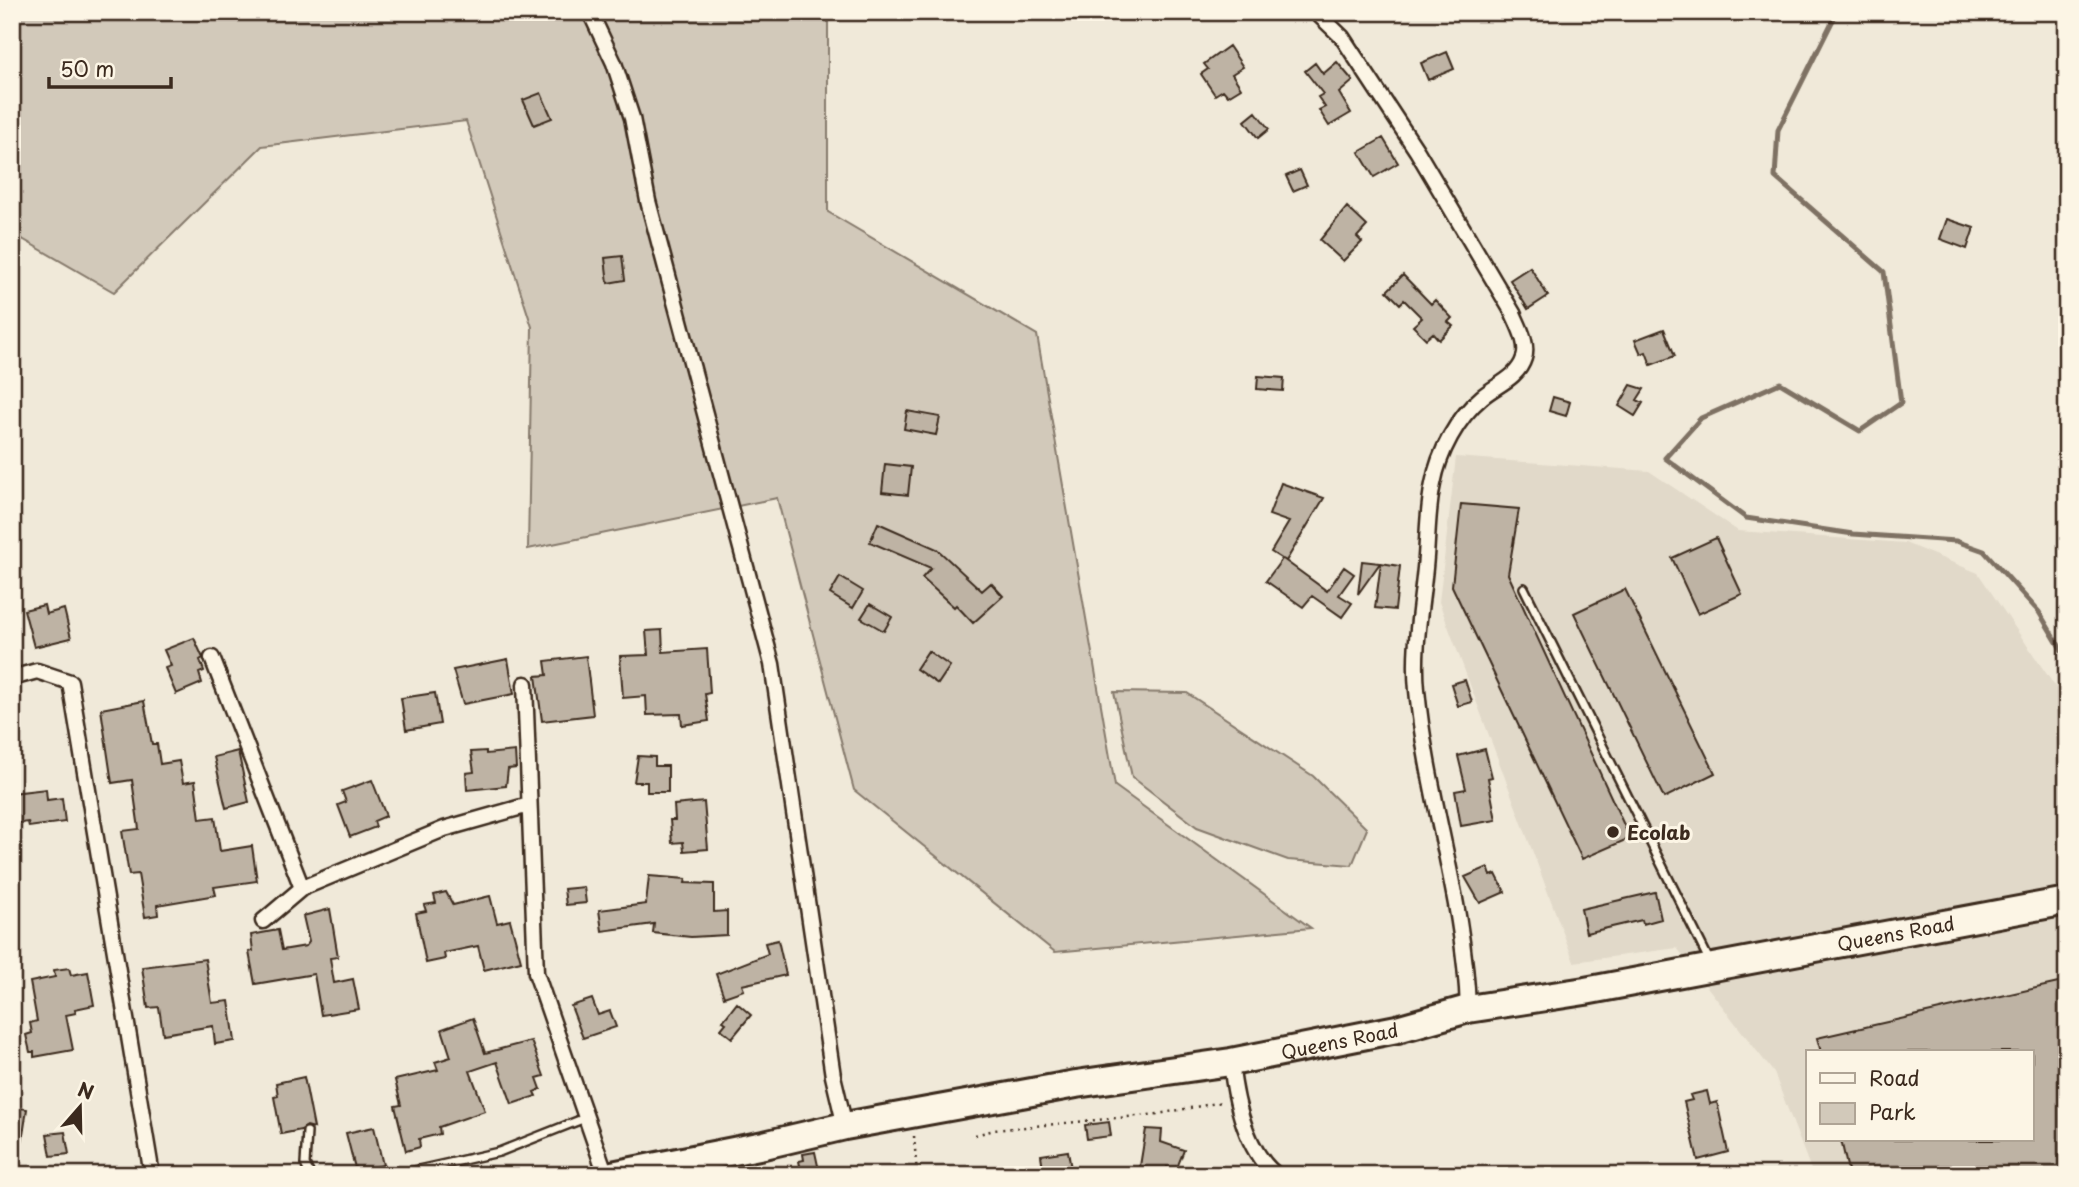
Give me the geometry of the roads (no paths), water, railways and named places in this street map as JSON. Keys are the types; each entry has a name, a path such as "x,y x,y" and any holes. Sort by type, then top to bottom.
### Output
{"highway":[{"name":"Queens Road","path":"612,1175 912,1113 1231,1062 1397,1029 1468,1009 1585,991 1712,966 1969,922 2067,901"}],"street":[{"path":"590,12 614,63 632,118 648,201 772,664 833,1076 845,1126"},
{"path":"1316,12 1342,37 1417,151 1513,313 1524,340 1525,358 1513,376 1481,398 1458,425 1443,451 1433,484 1418,615 1418,691 1436,811 1466,960 1468,1009"},
{"path":"212,658 302,888"},
{"path":"12,678 37,671 54,674 70,682 152,1175"},
{"path":"525,684 529,805 535,874 533,929 537,973 606,1175"},
{"path":"262,921 302,888 444,829 529,805"},
{"path":"1231,1062 1236,1099 1256,1151 1276,1175"}],"lane":[{"path":"1524,588 1712,966"},
{"path":"396,1175 499,1152 585,1118"},
{"path":"307,1132 305,1164 310,1175"}],"waterway":[{"path":"1837,12 1778,130 1775,177 1884,272 1901,403 1860,431 1780,383 1701,418 1665,458 1746,518 1853,534 1956,541 1984,551 2039,612 2067,659"}],"place":[{"name":"Ecolab","path":"1613,832"}]}
